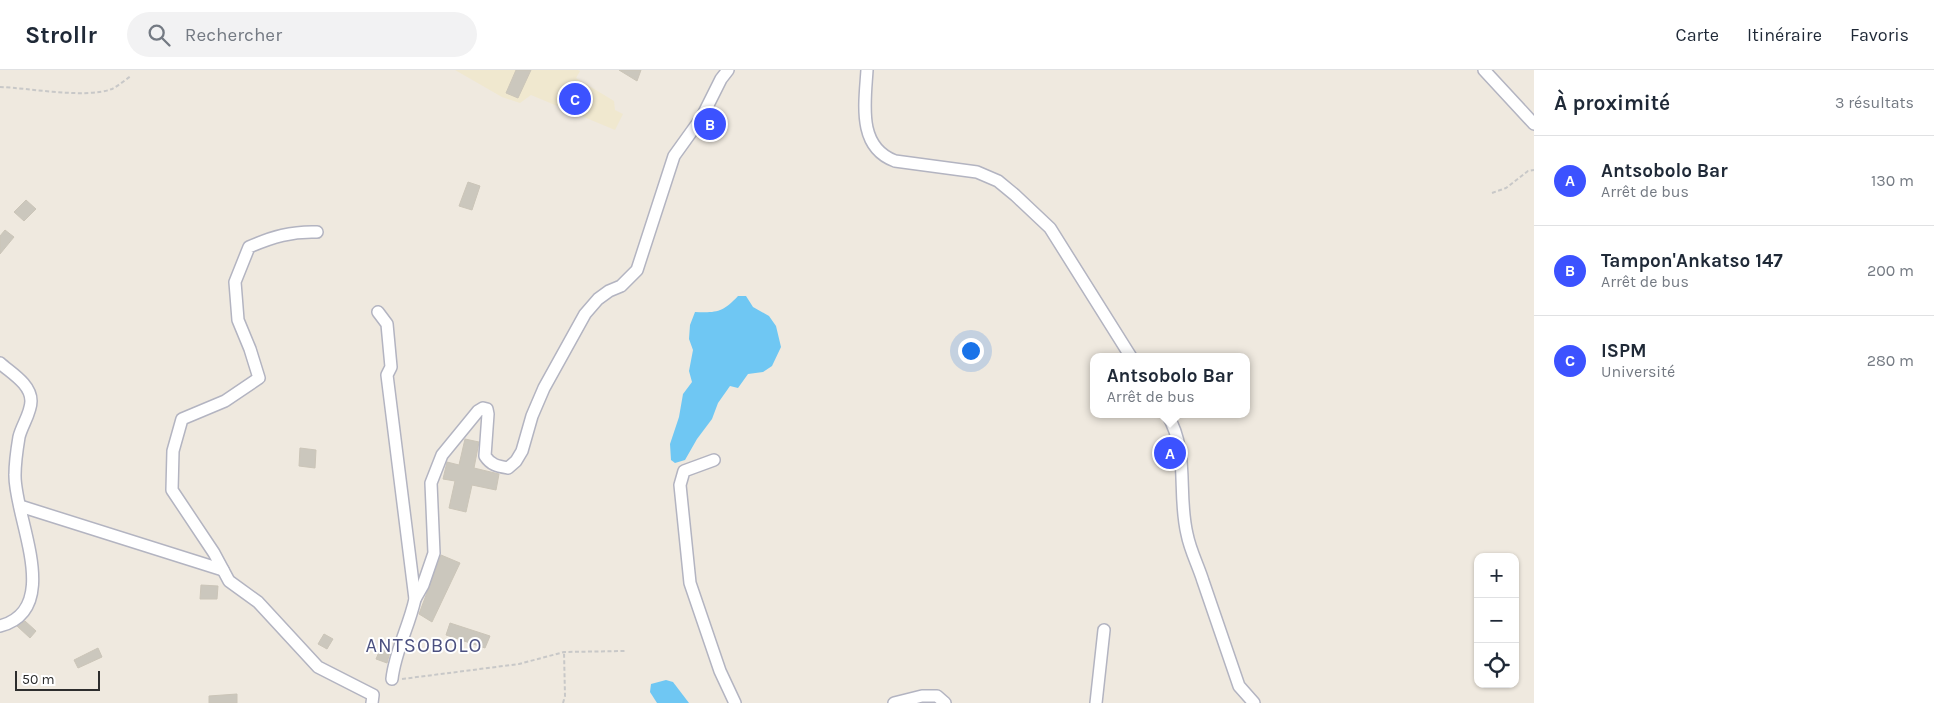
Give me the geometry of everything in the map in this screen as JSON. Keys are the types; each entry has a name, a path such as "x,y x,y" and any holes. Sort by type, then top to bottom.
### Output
{"street":[{"path":"415,599 424,585 434,553 431,483 442,455 478,411 483,408 487,409 488,414 485,456 490,464 498,467 508,468 516,461 522,451 532,416 544,388 584,314 598,299 609,291 621,286 637,270 674,156 702,117 721,79 728,70"},
{"path":"866,70 865,123 877,150 886,158 895,161 977,172 998,181 1015,194 1050,228 1128,353"},
{"path":"1484,70 1534,124"},
{"path":"317,232 297,232 269,238 249,247 236,282 238,320 250,349 258,378 225,401 182,419 173,452 172,490 214,553 229,581 258,602 318,668 373,695 372,703"},
{"path":"378,312 387,324 391,367 387,376 415,599 410,622 394,661 392,679"},
{"path":"0,363 22,382 28,390 31,400 19,436 15,475 33,574 28,601 19,618 0,626"},
{"path":"1169,418 1181,449 1184,480 1182,505 1187,534 1239,686 1254,703"},
{"path":"714,460 684,472 680,485 690,584 720,671 734,703"},
{"path":"20,506 223,570"},
{"path":"1096,703 1104,630"},
{"path":"894,703 922,696 937,696 946,703"}],"path":[{"path":"0,87 99,92 112,88 131,76"},
{"path":"1492,193 1506,188 1528,171 1534,170"},
{"path":"392,679 439,675 519,664 564,652 625,651"},
{"path":"563,703 565,696 564,652"}],"shaded area":[{"path":"455,70 578,70 580,71 576,78 614,101 615,110 623,114 615,130 531,95 520,103 502,97"}],"water":[{"path":"738,296 746,296 753,307 769,316 776,326 781,347 772,366 763,372 748,374 738,388 730,386 718,403 712,419 697,439 685,460 675,463 671,460 670,444 679,417 683,394 692,382 689,371 693,350 689,339 690,325 695,312 719,310"},
{"path":"666,680 673,682 689,703 657,703 650,692 651,684"}],"building":[{"path":"516,70 531,70 518,98 506,93"},
{"path":"619,70 641,70 637,81"},
{"path":"468,182 480,186 472,210 459,206"},
{"path":"26,200 36,209 24,221 14,212"},
{"path":"5,230 14,237 0,254 0,236"},
{"path":"465,439 479,442 474,468 499,474 496,490 472,485 466,512 449,508 455,481 443,479 447,462 459,465"},
{"path":"300,448 316,450 315,468 299,466"},
{"path":"441,555 460,563 432,622 419,614"},
{"path":"201,585 218,586 217,599 200,599"},
{"path":"25,621 36,631 30,638 17,626"},
{"path":"450,623 490,636 485,648 446,635"},
{"path":"324,634 333,639 327,649 318,644"},
{"path":"382,645 391,648 387,663 376,659"},
{"path":"98,648 102,657 78,668 74,660"},
{"path":"237,694 237,703 209,703 209,696"}],"place":[{"name":"ISPM","path":"575,99"},
{"name":"Tampon'Ankatso 147","path":"710,124"},
{"name":"Antsobolo Bar","path":"1170,453"}],"district":[{"name":"ANTSOBOLO","path":"424,645"}]}
